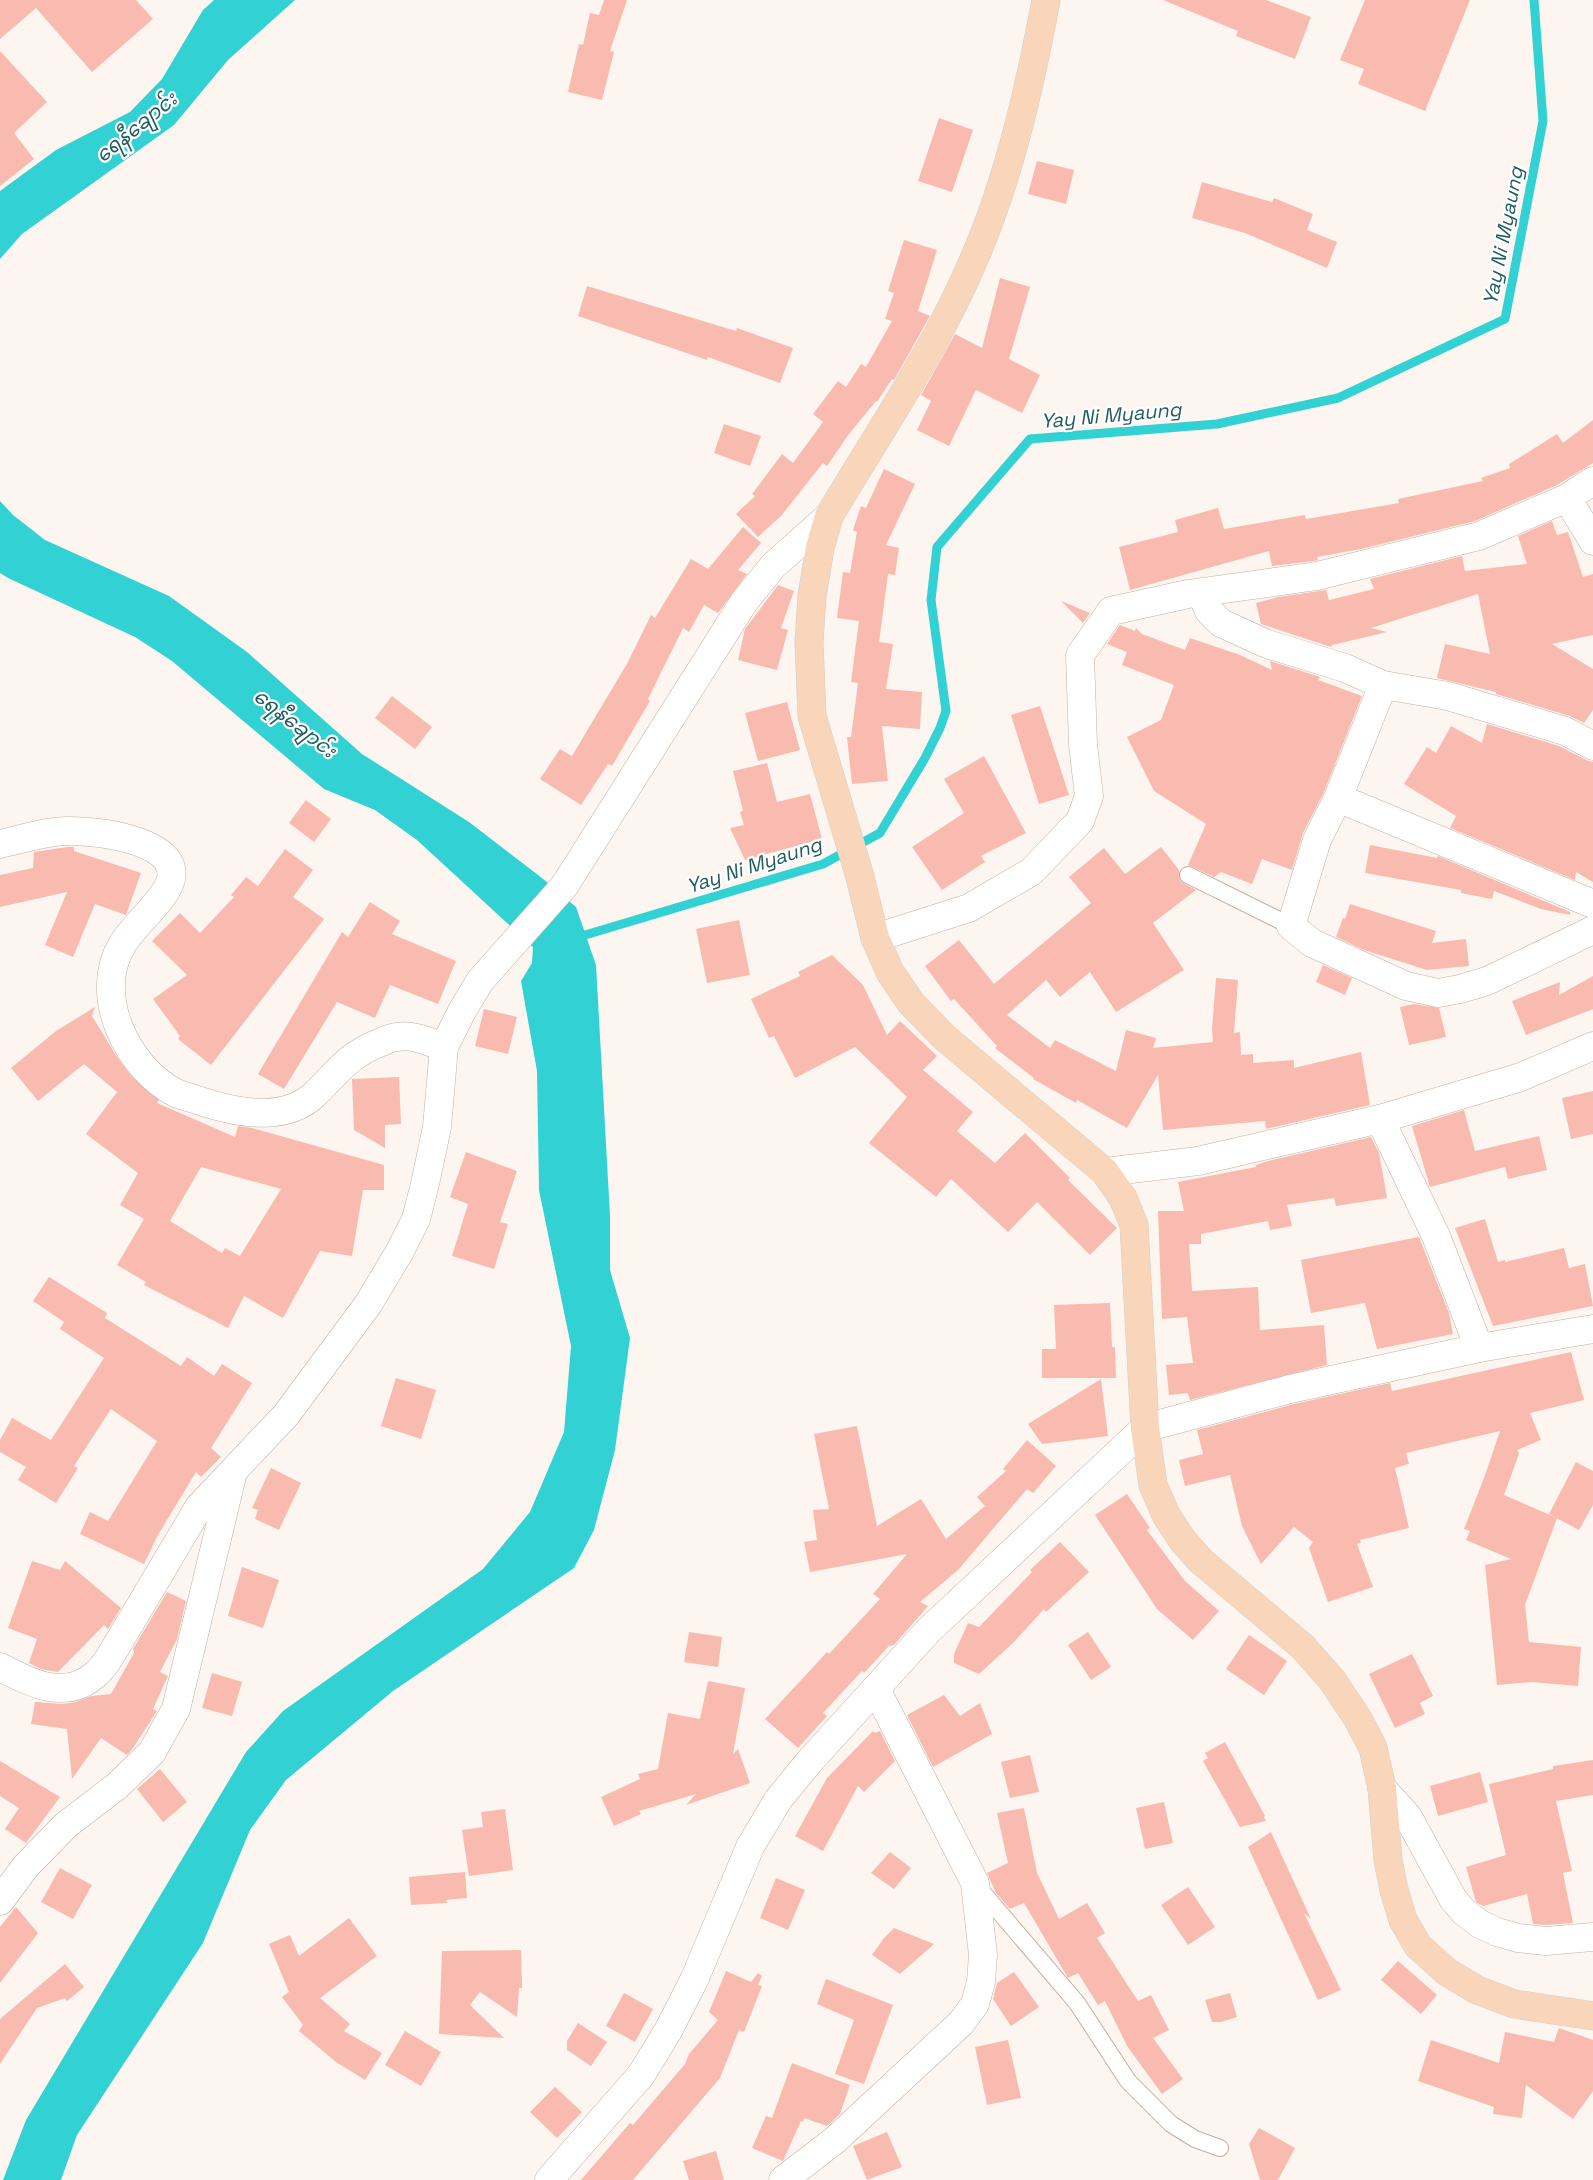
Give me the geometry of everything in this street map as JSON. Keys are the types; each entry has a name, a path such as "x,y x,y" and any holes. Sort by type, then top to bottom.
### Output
{"main road":[{"path":"1046,0 1030,79 998,194 974,259 933,341 829,516 820,548 812,596 809,642 812,716 876,938 895,980 911,1003 944,1037 1105,1172 1123,1198 1134,1225 1145,1428 1154,1485 1166,1515 1183,1542 1201,1561 1303,1647 1332,1680 1373,1748 1382,1788 1388,1860 1394,1890 1403,1920 1418,1946 1447,1972 1477,1990 1514,2004 1593,2016"}],"street":[{"path":"876,938 969,908 1031,872 1080,821 1089,796 1083,736 1080,655 1111,611 1200,593 1317,576 1479,536 1567,498 1593,481"},
{"path":"1567,498 1593,541"},
{"path":"0,1667 48,1688 66,1688 83,1682 98,1672 114,1650 199,1507 286,1416 369,1303 416,1219 437,1127 444,1047 462,1011 480,981 565,885 744,602 773,566 829,516"},
{"path":"1200,593 1209,611 1221,623 1267,644 1345,668 1383,685 1448,696 1565,731 1593,746"},
{"path":"1383,685 1338,798 1317,840 1291,926 1312,943 1329,951 1406,986 1438,993 1487,981 1593,930"},
{"path":"1338,798 1593,904"},
{"path":"0,844 56,832 94,832 138,842 158,850 166,857 171,866 171,879 163,894 121,946 113,968 112,995 116,1022 130,1050 151,1074 176,1092 226,1109 274,1113 294,1107 314,1096 342,1065 363,1050 396,1036 412,1036 444,1047"},
{"path":"1105,1172 1198,1161 1380,1120 1521,1077 1593,1046"},
{"path":"1380,1120 1436,1236 1479,1348"},
{"path":"549,2180 641,2075 668,2031 695,1978 750,1847 778,1800 809,1762 928,1630 1145,1428 1290,1389 1479,1348 1593,1329"},
{"path":"0,1901 26,1866 66,1825 117,1786 152,1752 176,1709 234,1471"},
{"path":"784,2180 835,2140 961,2023 976,2004 982,1982 983,1955 975,1883 876,1689"},
{"path":"1382,1788 1408,1817 1453,1899 1480,1924 1497,1932 1537,1940 1593,1937"}],"lane":[{"path":"1188,875 1291,926"},
{"path":"975,1883 1077,2003 1128,2081 1171,2124 1195,2139 1220,2148"}],"water":[{"name":"ရေနီချောင်း","path":"214,0 295,0 228,60 174,125 22,234 0,259 0,191 56,150 130,112 162,79 203,10"},
{"name":"ရေနီချောင်း","path":"0,501 13,515 45,540 169,596 247,652 362,754 469,822 542,878 576,907 596,965 610,1216 610,1270 630,1338 615,1450 594,1530 574,1568 393,1691 286,1780 250,1830 203,1943 77,2135 61,2180 3,2180 26,2120 246,1752 283,1711 483,1569 530,1512 564,1432 571,1346 539,1190 537,1071 521,981 532,963 533,947 417,840 375,810 324,789 172,661 135,637 0,573"}],"building":[{"path":"0,0 136,0 153,19 92,72 36,8 0,39"},
{"path":"604,0 627,0 610,51 614,52 602,100 568,92 579,44 583,45 590,13 599,15"},
{"path":"1163,0 1266,0 1311,17 1295,59 1236,36 1238,31"},
{"path":"1365,0 1470,0 1425,111 1358,84 1364,69 1340,60"},
{"path":"0,51 47,102 14,133 34,159 0,186"},
{"path":"939,118 973,130 952,192 918,181"},
{"path":"1037,161 1074,170 1066,204 1028,194"},
{"path":"1202,182 1272,202 1274,198 1313,214 1307,230 1337,242 1327,268 1245,233 1192,218"},
{"path":"904,240 937,250 918,311 930,316 894,380 892,379 877,402 849,434 827,466 823,463 781,516 758,537 736,514 755,496 752,494 782,454 793,463 823,422 813,414 838,381 846,387 861,364 866,367 892,321 885,319 894,293 888,291"},
{"path":"1000,278 1030,287 1009,359 1040,375 1022,413 976,390 949,446 917,430 931,401 921,395 955,334 982,348"},
{"path":"587,286 736,331 737,328 793,348 780,383 708,357 707,360 578,316"},
{"path":"1593,420 1593,463 1557,485 1475,521 1361,549 1317,557 1318,560 1314,561 1272,566 1269,551 1130,590 1119,547 1178,532 1175,520 1218,508 1224,529 1305,515 1306,519 1399,503 1398,499 1483,481 1481,478 1510,468 1509,464 1557,434 1563,443"},
{"path":"724,424 761,436 750,466 714,453"},
{"path":"884,469 915,484 886,545 899,548 895,575 888,574 879,642 893,644 886,689 922,692 920,729 882,726 888,781 852,784 847,737 851,737 858,683 851,682 859,621 837,618 843,572 850,573 857,532 853,530 861,506 866,508"},
{"path":"1552,521 1557,535 1568,532 1583,577 1593,574 1593,635 1552,644 1593,669 1593,710 1584,723 1570,716 1496,694 1496,692 1437,678 1445,644 1490,654 1478,594 1371,628 1387,632 1332,645 1331,647 1261,624 1256,603 1278,597 1326,590 1329,600 1374,589 1370,579 1462,556 1465,571 1527,564 1518,536"},
{"path":"743,527 761,543 738,570 747,574 718,613 704,605 689,632 683,628 648,699 650,701 612,766 608,764 581,805 540,779 560,749 572,756 628,662 651,615 655,618 691,559 708,569"},
{"path":"778,585 794,591 781,628 788,630 777,670 738,660 745,629"},
{"path":"1061,601 1090,613 1083,623"},
{"path":"1120,625 1135,631 1136,628 1142,634 1185,650 1190,638 1240,655 1272,670 1270,661 1320,677 1318,680 1362,696 1324,792 1303,833 1292,870 1262,859 1252,884 1221,872 1214,877 1188,865 1206,824 1154,791 1127,737 1161,720 1174,685 1122,665 1127,652 1107,644"},
{"path":"392,696 432,727 415,749 375,718"},
{"path":"787,702 800,750 758,761 745,713"},
{"path":"1040,706 1069,795 1039,804 1011,715"},
{"path":"1487,724 1559,746 1593,762 1593,882 1576,872 1575,880 1450,828 1456,816 1404,784 1427,747 1436,753 1451,726 1482,743"},
{"path":"984,756 1026,833 981,856 985,862 942,890 912,847 964,813 944,779"},
{"path":"767,763 777,802 810,794 822,839 745,860 730,828 744,825 740,812 743,811 733,771"},
{"path":"306,800 331,819 314,842 289,823"},
{"path":"1370,845 1437,858 1438,856 1570,912 1570,915 1541,909 1494,891 1492,899 1461,893 1461,890 1365,873"},
{"path":"74,847 74,851 141,873 126,915 95,904 73,957 45,945 67,892 0,907 0,875 33,868 34,852"},
{"path":"1161,847 1179,870 1180,881 1196,890 1153,923 1184,970 1116,1012 1090,972 1060,997 1046,980 1007,1015 1050,1048 1055,1040 1116,1071 1126,1030 1156,1038 1153,1048 1213,1042 1212,1029 1216,978 1238,980 1234,1033 1240,1032 1241,1055 1253,1054 1253,1063 1294,1060 1294,1068 1361,1052 1370,1105 1266,1129 1265,1121 1163,1130 1158,1075 1127,1128 1077,1100 1076,1103 1033,1079 995,1048 997,1046 954,999 951,1001 925,966 959,940 994,984 1091,903 1069,877 1104,848 1125,874"},
{"path":"285,849 313,870 293,897 324,919 211,1065 178,1039 180,1036 153,999 187,975 152,941 180,913 200,933 234,897 231,895 246,877 258,886"},
{"path":"370,902 400,921 392,934 456,961 438,1004 390,985 375,1018 337,1002 284,1089 258,1074 342,932 348,937"},
{"path":"1350,904 1436,931 1432,943 1466,939 1469,966 1427,970 1364,950 1336,937"},
{"path":"739,920 750,975 707,983 696,929"},
{"path":"832,955 863,985 887,1035 900,1021 937,1056 923,1070 973,1112 957,1131 995,1163 1025,1133 1070,1178 1068,1180 1117,1228 1090,1255 1037,1202 1008,1232 951,1179 936,1197 869,1143 907,1097 855,1047 795,1078 774,1036 769,1038 751,999 800,976 798,972"},
{"path":"1323,965 1352,978 1345,995 1316,982"},
{"path":"1593,976 1593,1009 1526,1035 1512,1001 1560,982 1559,995"},
{"path":"1414,1004 1439,1008 1446,1037 1409,1045 1400,1007"},
{"path":"95,1007 92,1016 117,1057 132,1077 159,1100 157,1103 235,1137 238,1126 252,1128 384,1165 384,1190 363,1190 352,1256 320,1251 283,1318 244,1296 228,1328 144,1285 146,1282 117,1265 144,1219 120,1205 138,1173 86,1134 117,1092 84,1064 38,1101 11,1068 56,1031","holes":["201,1167 281,1189 240,1256 225,1248 222,1253 170,1221"]},
{"path":"484,1009 517,1017 508,1054 475,1046"},
{"path":"399,1077 401,1124 385,1125 385,1148 354,1130 352,1079"},
{"path":"1593,1091 1593,1134 1571,1139 1562,1098"},
{"path":"1464,1110 1475,1151 1539,1136 1547,1170 1508,1179 1505,1167 1430,1187 1412,1126"},
{"path":"1371,1137 1379,1153 1387,1198 1336,1206 1334,1198 1287,1205 1292,1226 1270,1230 1268,1221 1201,1234 1201,1244 1189,1244 1192,1291 1258,1287 1260,1330 1324,1325 1327,1365 1190,1400 1188,1393 1169,1395 1166,1365 1193,1363 1187,1317 1162,1319 1158,1211 1184,1211 1178,1182 1256,1167 1256,1165 1268,1161"},
{"path":"466,1152 517,1171 500,1222 508,1224 494,1269 452,1256 468,1204 450,1197"},
{"path":"1485,1219 1498,1262 1564,1248 1569,1268 1585,1264 1593,1306 1493,1326 1455,1228"},
{"path":"1419,1237 1449,1313 1453,1334 1377,1349 1365,1303 1311,1313 1301,1260"},
{"path":"49,1277 107,1313 105,1318 181,1366 187,1357 214,1376 222,1364 252,1383 211,1448 221,1457 201,1477 196,1472 158,1535 144,1564 80,1534 90,1512 108,1521 157,1441 111,1409 74,1466 78,1468 56,1503 18,1480 26,1467 0,1452 0,1440 12,1418 51,1440 104,1358 60,1329 64,1322 33,1301"},
{"path":"1110,1303 1112,1347 1115,1347 1116,1378 1042,1378 1042,1349 1056,1349 1054,1305"},
{"path":"1571,1352 1584,1400 1530,1413 1541,1440 1517,1450 1519,1454 1504,1495 1557,1518 1525,1605 1529,1642 1581,1647 1578,1686 1531,1682 1497,1685 1485,1565 1511,1559 1466,1540 1470,1531 1464,1529 1500,1431 1406,1453 1409,1464 1395,1468 1409,1528 1360,1540 1361,1543 1357,1544 1373,1587 1328,1602 1309,1548 1313,1542 1294,1527 1261,1564 1242,1526 1230,1475 1185,1486 1179,1460 1203,1454 1197,1430 1294,1404 1390,1383 1392,1391"},
{"path":"396,1378 436,1390 421,1439 381,1426"},
{"path":"1101,1379 1108,1436 1042,1444 1028,1424"},
{"path":"857,1426 877,1526 921,1499 946,1539 985,1506 977,1497 1006,1471 1003,1469 1027,1440 1056,1466 1033,1493 1027,1489 958,1570 920,1602 928,1606 894,1645 889,1646 864,1673 862,1671 823,1713 827,1716 798,1748 765,1719 827,1652 829,1654 880,1599 873,1594 907,1554 810,1572 804,1542 817,1540 813,1510 829,1509 814,1434"},
{"path":"1576,1462 1593,1471 1593,1505 1579,1530 1549,1514"},
{"path":"271,1468 301,1483 279,1530 255,1519 258,1510 252,1508"},
{"path":"1127,1494 1150,1528 1147,1530 1185,1581 1219,1611 1193,1640 1157,1609 1095,1515"},
{"path":"1060,1542 1089,1572 1046,1612 1044,1609 1014,1642 979,1674 954,1663 954,1654 968,1623 979,1627 1032,1572 1030,1570"},
{"path":"32,1561 60,1570 65,1561 121,1608 108,1629 104,1625 58,1672 41,1669 29,1663 37,1639 8,1628"},
{"path":"242,1567 279,1580 263,1628 228,1616"},
{"path":"167,1592 186,1601 177,1639 160,1672 168,1676 153,1709 157,1711 127,1755 101,1738 72,1779 67,1729 31,1724 35,1702 63,1704 76,1702 91,1696 111,1694 134,1653 133,1649"},
{"path":"689,1632 722,1637 718,1667 684,1662"},
{"path":"1088,1632 1111,1667 1091,1680 1068,1645"},
{"path":"1249,1635 1287,1661 1264,1695 1226,1669"},
{"path":"1412,1654 1433,1696 1420,1703 1425,1714 1395,1728 1369,1674"},
{"path":"212,1673 242,1682 232,1716 202,1708"},
{"path":"708,1681 745,1688 733,1754 738,1749 750,1783 686,1805 696,1794 639,1811 641,1814 614,1826 601,1797 640,1779 638,1774 658,1769 668,1713 700,1719"},
{"path":"944,1695 960,1716 980,1703 992,1734 933,1767 907,1715"},
{"path":"873,1731 875,1733 880,1731 895,1761 864,1792 858,1786 823,1851 795,1836 827,1778"},
{"path":"1225,1742 1266,1821 1240,1827 1203,1761 1208,1758 1205,1753"},
{"path":"1030,1755 1039,1792 1010,1798 1001,1762"},
{"path":"1593,1760 1593,1795 1556,1801 1572,1871 1563,1873 1573,1923 1533,1924 1527,1894 1483,1906 1476,1902 1466,1867 1506,1855 1489,1784 1553,1769 1553,1766"},
{"path":"0,1761 60,1797 26,1843 5,1829 19,1808 0,1796"},
{"path":"160,1769 187,1802 163,1822 137,1789"},
{"path":"1480,1772 1488,1802 1438,1816 1430,1786"},
{"path":"1164,1802 1173,1843 1145,1849 1136,1808"},
{"path":"1024,1808 1037,1873 1059,1919 1087,1903 1105,1933 1097,1938 1138,2001 1151,1995 1169,2030 1153,2038 1183,2079 1162,2094 1127,2046 1105,2001 1098,2005 1078,1973 1068,1978 1024,1903 1010,1909 996,1893 987,1873 1008,1863 997,1813"},
{"path":"505,1809 513,1870 469,1876 462,1830 483,1827 481,1812"},
{"path":"1271,1832 1311,1919 1304,1913 1341,1990 1318,2000 1248,1847"},
{"path":"890,1852 911,1868 894,1889 871,1873"},
{"path":"60,1868 92,1885 73,1919 41,1902"},
{"path":"465,1872 467,1898 446,1900 447,1903 411,1905 409,1877"},
{"path":"776,1878 805,1890 788,1930 760,1918"},
{"path":"1188,1887 1215,1927 1188,1945 1161,1905"},
{"path":"16,1907 38,1933 0,1983 0,1927"},
{"path":"349,1918 377,1956 320,1998 350,2024 344,2031 382,2053 365,2080 336,2062 299,2031 303,2025 282,1997 289,1992 269,1944 290,1935 299,1956"},
{"path":"894,1928 934,1944 900,1974 872,1955"},
{"path":"521,1950 522,1988 519,1988 517,2017 480,1992 470,2005 504,2038 439,2034 442,1951"},
{"path":"1398,1961 1437,1995 1421,2014 1381,1980"},
{"path":"65,1964 84,1987 67,2001 65,1998 37,2008 0,2064 0,2019"},
{"path":"726,1971 751,1982 758,1973 762,1976 758,1985 762,1986 744,2032 739,2030 720,2078 633,2180 581,2180 630,2123 633,2125 685,2064 689,2054 718,2020 709,2012"},
{"path":"1014,1972 1039,2007 1011,2026 993,1999 997,1983"},
{"path":"826,1979 893,2005 864,2084 835,2074 854,2020 817,2004"},
{"path":"624,1993 653,2009 635,2042 606,2026"},
{"path":"1230,1993 1237,2017 1221,2022 1212,2022 1205,2000"},
{"path":"578,2023 607,2042 591,2066 567,2050 567,2041"},
{"path":"1559,2028 1593,2040 1593,2091 1573,2119 1526,2085 1522,2118 1493,2114 1494,2107 1418,2081 1431,2040 1499,2063 1505,2032 1554,2042"},
{"path":"405,2031 441,2052 421,2086 385,2065"},
{"path":"1008,2040 1021,2098 987,2105 975,2047"},
{"path":"792,2063 850,2085 840,2114 827,2126 804,2118 803,2122 801,2121 783,2161 752,2148 766,2116 772,2118"},
{"path":"555,2087 582,2112 557,2138 530,2112"},
{"path":"1259,2128 1295,2148 1278,2180 1260,2180 1249,2144"},
{"path":"887,2132 902,2167 867,2180 853,2146"},
{"path":"716,2151 724,2180 689,2180 683,2161"}],"waterway":[{"name":"Yay Ni Myaung","path":"575,938 823,864 880,833 925,758 946,711 931,600 937,547 1030,439 1217,424 1338,398 1505,319 1543,121 1534,0"}]}
